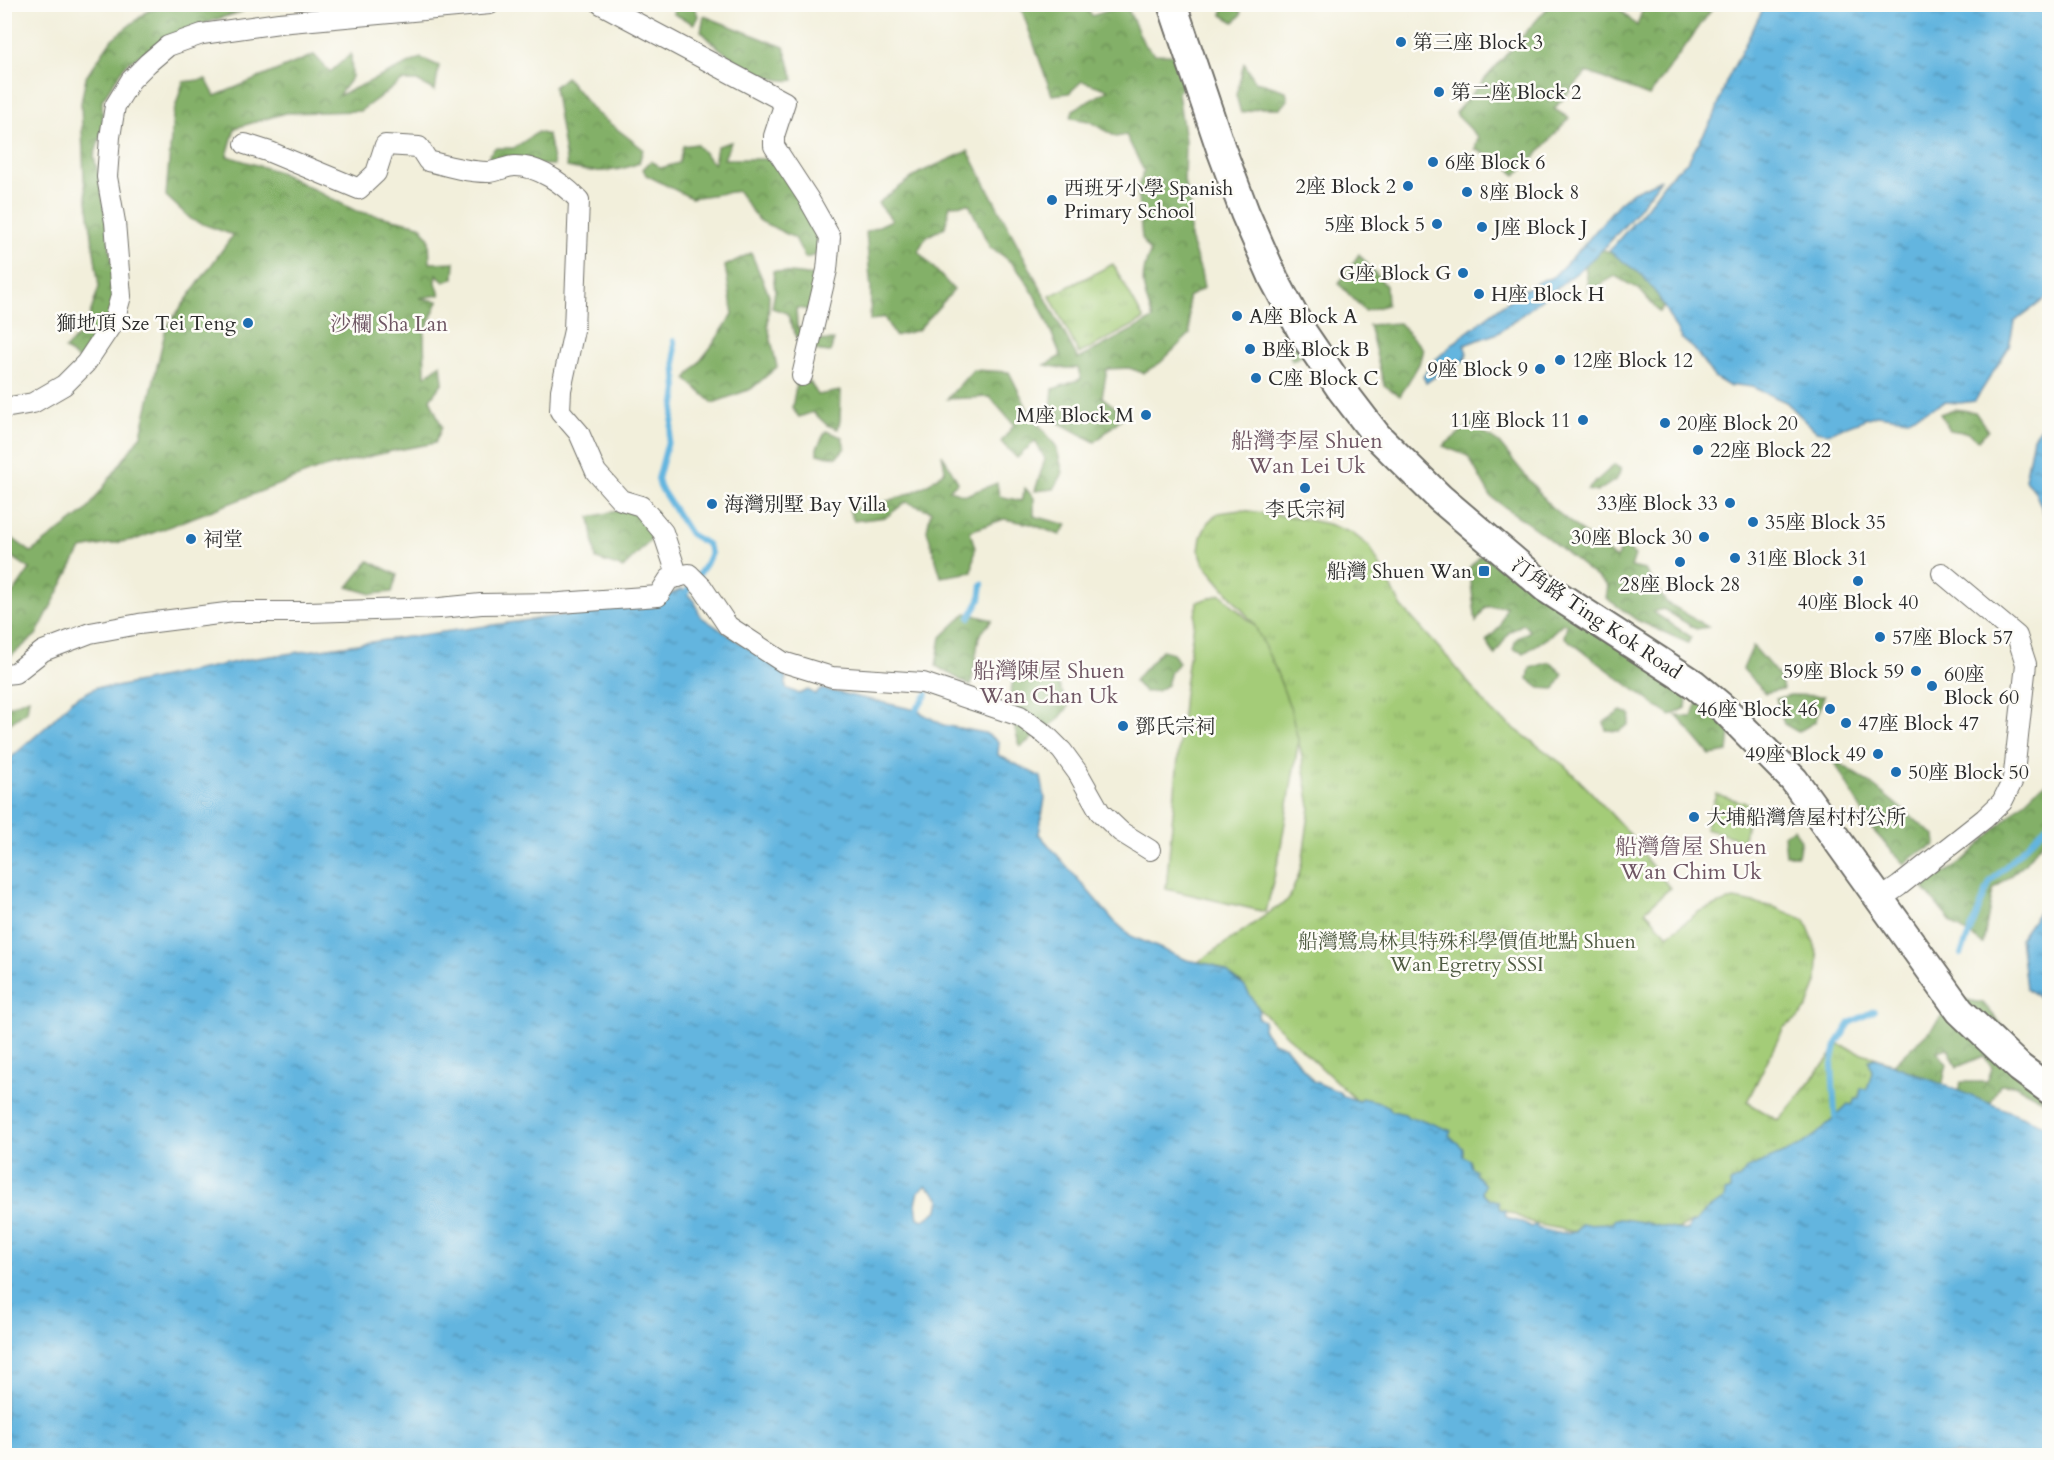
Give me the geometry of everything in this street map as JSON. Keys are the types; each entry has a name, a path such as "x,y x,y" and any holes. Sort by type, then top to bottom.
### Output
{"main road":[{"name":"汀角路 Ting Kok Road","path":"1172,4 1221,149 1245,213 1274,279 1303,333 1341,389 1377,436 1440,498 1546,588 1694,684 1725,710 1794,780 1960,1011 2020,1068 2049,1089"}],"street":[{"path":"4,408 33,403 64,385 86,363 114,321 121,296 115,222 107,177 115,106 130,80 168,46 202,34 279,22 490,4"},
{"path":"601,4 785,102 774,136 774,146 830,237 827,270 802,376"},
{"path":"245,144 359,189 376,173 385,145 419,147 428,161 449,166 489,172 514,166 542,172 565,186 579,200 574,330 561,390 560,411 579,433 596,472 621,500 641,506 663,532 691,581 728,626 783,662 832,677 923,683 1020,716 1046,735 1062,751 1078,773 1100,812 1121,832 1150,850"},
{"path":"1879,900 1984,819 2002,802 2012,782 2026,664 2022,650 2017,636 1942,573"},
{"path":"4,674 15,673 43,651 90,633 139,624 234,612 440,608 481,604 560,603 642,598 658,596 669,579 691,581"}],"green space":[{"path":"169,5 252,5 241,12 214,20 165,40 126,64 102,100 103,127 94,157 100,180 120,317 79,360 65,349 85,329 99,287 84,179 81,103 86,77 112,39 148,11"},
{"path":"673,5 694,5 698,16 694,24 674,14"},
{"path":"1020,5 1083,5 1092,16 1126,5 1144,44 1155,54 1197,55 1202,68 1178,92 1185,141 1184,181 1190,206 1190,238 1204,288 1188,297 1190,334 1160,363 1143,373 1129,368 1107,369 1102,397 1125,415 1095,442 1050,418 1053,389 1081,379 1078,368 1045,365 1061,356 1042,311 1015,267 990,248 969,204 950,205 945,227 926,237 918,251 954,290 918,330 895,336 884,317 870,321 871,290 866,232 892,220 878,203 919,173 968,151 1078,359 1153,319 1147,302 1143,278 1150,253 1142,238 1137,189 1144,171 1126,135 1116,137 1089,121 1071,118 1073,110 1109,90 1082,81 1069,93 1052,95"},
{"path":"1223,5 1240,5 1241,15 1234,22 1222,15"},
{"path":"1550,5 1615,5 1637,26 1644,5 1715,5 1649,96 1587,72 1554,109 1569,118 1529,164 1515,175 1506,165 1475,149 1478,137 1455,113"},
{"path":"704,16 784,47 794,80 770,77 731,57 701,31"},
{"path":"351,54 352,77 338,96 421,58 439,66 435,91 417,81 402,81 360,111 285,113 235,128 227,156 279,172 356,211 420,225 429,238 430,263 455,262 454,278 444,282 437,274 436,283 440,295 419,298 438,301 424,334 425,376 441,364 443,382 430,399 442,427 435,443 319,469 137,539 81,549 36,635 5,661 5,605 30,569 5,552 5,533 31,552 87,510 141,435 166,328 233,235 192,220 166,196 173,115 183,82 206,79 215,96 314,55 330,72"},
{"path":"1244,63 1255,81 1286,91 1288,100 1280,108 1258,108 1241,113 1236,95"},
{"path":"566,77 595,112 643,149 639,163 621,169 603,171 567,167 554,87"},
{"path":"538,132 548,135 554,165 493,164 489,155 495,148 514,148"},
{"path":"731,142 724,159 785,159 827,232 817,255 805,258 795,238 758,220 738,191 691,198 646,175 643,169 651,161 661,168 679,163 683,146 696,144 714,164 717,146"},
{"path":"1595,248 1640,259 1670,300 1659,312 1640,290 1615,276 1589,291 1583,253"},
{"path":"751,253 769,295 768,326 777,367 751,389 713,403 686,379 733,314 725,266"},
{"path":"1359,254 1386,286 1387,305 1365,311 1339,284"},
{"path":"1113,264 1144,320 1079,354 1050,296"},
{"path":"773,271 816,276 815,317 805,309 796,308 797,326 810,341 834,340 830,352 805,346 797,337 787,313 772,308 775,291"},
{"path":"1289,299 1307,353 1292,361 1281,326 1266,305"},
{"path":"1399,323 1423,349 1419,364 1400,396 1384,385 1369,325"},
{"path":"973,370 1009,372 1032,418 1056,446 1063,473 1054,489 1035,491 1045,459 1035,441 1017,458 1001,442 1014,425 990,397 947,399"},
{"path":"797,381 810,382 818,395 841,391 838,429 827,425 813,412 799,417 792,408"},
{"path":"1954,409 1975,412 1988,431 1978,440 1969,433 1950,430 1940,414"},
{"path":"1471,424 1499,443 1551,507 1616,559 1623,545 1635,555 1631,567 1645,570 1666,602 1708,627 1696,629 1663,609 1653,612 1691,637 1688,643 1637,620 1606,598 1608,586 1540,532 1491,497 1468,456 1443,446"},
{"path":"826,431 842,437 845,448 837,457 817,454 817,448"},
{"path":"942,454 958,482 949,490 966,495 997,483 999,496 1021,501 1025,488 1034,498 1034,516 1067,525 1060,535 1031,524 1004,519 970,531 975,548 972,572 941,577 927,530 931,511 906,502 886,517 854,521 849,510 901,497 936,479 945,470"},
{"path":"1614,465 1621,469 1617,479 1597,492 1587,490"},
{"path":"621,510 656,512 650,541 623,568 596,559 590,517"},
{"name":"船灣鷺鳥林具特殊科學價值地點 Shuen Wan Egretry SSSI","path":"1241,510 1328,524 1352,533 1370,547 1402,607 1450,660 1492,712 1564,765 1634,839 1647,860 1670,888 1645,911 1668,935 1700,911 1734,899 1774,907 1805,920 1818,958 1817,982 1808,1007 1797,1019 1784,1027 1747,1102 1779,1121 1839,1045 1894,1064 1797,1159 1735,1206 1677,1229 1621,1236 1571,1231 1535,1224 1486,1202 1359,1103 1259,1009 1241,982 1198,962 1289,899 1303,857 1310,807 1301,752 1290,707 1275,668 1254,624 1204,564 1199,551 1201,537 1208,522 1218,513"},
{"path":"1481,555 1513,572 1688,688 1686,708 1671,716 1659,708 1564,637 1567,625 1563,623 1547,638 1524,653 1513,649 1516,639 1530,631 1523,624 1509,632 1495,655 1486,641 1500,627 1506,606 1485,607 1476,622 1469,568"},
{"path":"369,561 397,575 392,592 372,594 348,587"},
{"path":"1221,594 1277,647 1302,721 1280,852 1266,912 1166,889 1184,693 1197,602"},
{"path":"966,613 992,620 979,636 971,686 936,666 941,637"},
{"path":"1753,646 1780,677 1783,689 1765,693 1743,669"},
{"path":"1162,650 1173,653 1179,663 1171,671 1167,685 1157,691 1145,692 1134,681"},
{"path":"1550,662 1563,674 1555,689 1540,688 1528,679 1530,668"},
{"path":"1051,670 1069,706 1058,720 1020,747 1008,704 1014,676"},
{"path":"1703,691 1731,723 1728,752 1710,755 1677,716 1692,717"},
{"path":"1790,695 1824,696 1815,722 1798,732 1784,724 1776,699"},
{"path":"29,698 27,711 5,727 5,708"},
{"path":"1621,711 1631,715 1629,724 1619,731 1606,730 1604,722"},
{"path":"1833,759 1871,784 1935,836 1936,845 1922,851 1904,864 1872,829"},
{"path":"2049,782 2049,834 2023,865 1993,890 1983,944 1953,924 1923,888 1964,860 2039,787"},
{"path":"1716,794 1752,805 1743,840 1705,829"},
{"path":"1794,828 1801,841 1798,855 1786,855 1784,834"},
{"path":"1956,998 1983,1003 2025,1052 2043,1100 2014,1085 2000,1084 1988,1109 1954,1100 1961,1082 1987,1082 1992,1068 1984,1056 1957,1067 1948,1048 1937,1051 1947,1064 1942,1087 1893,1065 1932,1028"}],"water":[{"path":"1765,5 2049,5 2049,296 2014,322 2009,347 1975,401 1945,402 1908,419 1876,415 1828,433 1816,431 1786,402 1752,387 1736,385 1730,387 1714,377 1694,349 1681,338 1658,296 1643,276 1609,251 1647,207 1668,178 1688,161 1715,114 1726,82"},
{"path":"1661,179 1629,221 1579,271 1498,333 1464,345 1467,353 1465,360 1426,383 1423,376 1433,362 1462,336 1519,293 1542,280 1552,278 1619,203 1633,192"},
{"path":"2049,416 2049,524 2034,490 2025,480 2033,437"},
{"path":"682,589 695,602 700,616 786,674 786,688 799,694 808,690 815,694 822,689 916,710 943,725 985,733 999,742 998,755 1041,777 1045,798 1039,834 1114,921 1131,936 1187,960 1214,965 1227,972 1245,987 1259,1009 1258,1018 1264,1021 1263,1029 1273,1042 1286,1047 1313,1081 1343,1096 1359,1101 1361,1098 1376,1101 1409,1118 1420,1119 1451,1131 1449,1135 1463,1148 1463,1156 1469,1160 1471,1167 1476,1170 1475,1174 1485,1185 1482,1192 1490,1199 1498,1201 1500,1209 1505,1210 1506,1216 1530,1227 1536,1225 1537,1228 1557,1233 1576,1232 1581,1224 1612,1223 1615,1219 1625,1219 1688,1230 1690,1224 1696,1222 1704,1212 1724,1199 1725,1192 1730,1190 1730,1182 1740,1178 1747,1168 1800,1146 1818,1133 1848,1104 1852,1105 1855,1099 1859,1099 1861,1088 1867,1089 1872,1072 1869,1060 1876,1058 2049,1127 2049,1455 5,1455 4,764 72,700 97,687 116,687 250,659 651,603","holes":["926,1186 940,1199 938,1210 924,1220 918,1218 916,1204 919,1191"]},
{"path":"2049,897 2049,1006 2026,988 2020,938"}],"waterway":[{"path":"674,341 677,390 671,430 658,479 660,487 690,534 707,544 711,553 686,593"},
{"path":"970,617 980,600 982,584"},
{"path":"916,710 927,694"},
{"path":"1961,954 1990,882 2050,822"},
{"path":"1835,1116 1832,1065 1836,1045 1850,1023 1874,1011"}],"place":[{"name":"第三座 Block 3","path":"1401,42"},
{"name":"第二座 Block 2","path":"1439,92"},
{"name":"6座 Block 6","path":"1433,162"},
{"name":"2座 Block 2","path":"1408,186"},
{"name":"8座 Block 8","path":"1467,192"},
{"name":"西班牙小學 Spanish Primary School","path":"1052,200"},
{"name":"5座 Block 5","path":"1437,224"},
{"name":"J座 Block J","path":"1482,227"},
{"name":"G座 Block G","path":"1463,273"},
{"name":"H座 Block H","path":"1479,294"},
{"name":"A座 Block A","path":"1237,316"},
{"name":"獅地頂 Sze Tei Teng","path":"248,323"},
{"name":"B座 Block B","path":"1250,349"},
{"name":"12座 Block 12","path":"1560,360"},
{"name":"9座 Block 9","path":"1540,369"},
{"name":"C座 Block C","path":"1256,378"},
{"name":"M座 Block M","path":"1146,415"},
{"name":"11座 Block 11","path":"1583,420"},
{"name":"20座 Block 20","path":"1665,423"},
{"name":"22座 Block 22","path":"1698,450"},
{"name":"李氏宗祠","path":"1305,488"},
{"name":"33座 Block 33","path":"1730,503"},
{"name":"海灣別墅 Bay Villa","path":"712,504"},
{"name":"35座 Block 35","path":"1753,522"},
{"name":"30座 Block 30","path":"1704,537"},
{"name":"祠堂","path":"191,539"},
{"name":"31座 Block 31","path":"1735,558"},
{"name":"28座 Block 28","path":"1680,562"},
{"name":"船灣 Shuen Wan","path":"1484,571"},
{"name":"40座 Block 40","path":"1858,581"},
{"name":"57座 Block 57","path":"1880,637"},
{"name":"59座 Block 59","path":"1916,671"},
{"name":"60座 Block 60","path":"1932,686"},
{"name":"46座 Block 46","path":"1830,709"},
{"name":"47座 Block 47","path":"1846,723"},
{"name":"鄧氏宗祠","path":"1123,726"},
{"name":"49座 Block 49","path":"1878,754"},
{"name":"50座 Block 50","path":"1896,772"},
{"name":"大埔船灣詹屋村村公所","path":"1694,817"}],"district":[{"name":"沙欄 Sha Lan","path":"389,324"},
{"name":"船灣李屋 Shuen Wan Lei Uk","path":"1307,452"},
{"name":"船灣陳屋 Shuen Wan Chan Uk","path":"1049,682"},
{"name":"船灣詹屋 Shuen Wan Chim Uk","path":"1691,858"}]}
